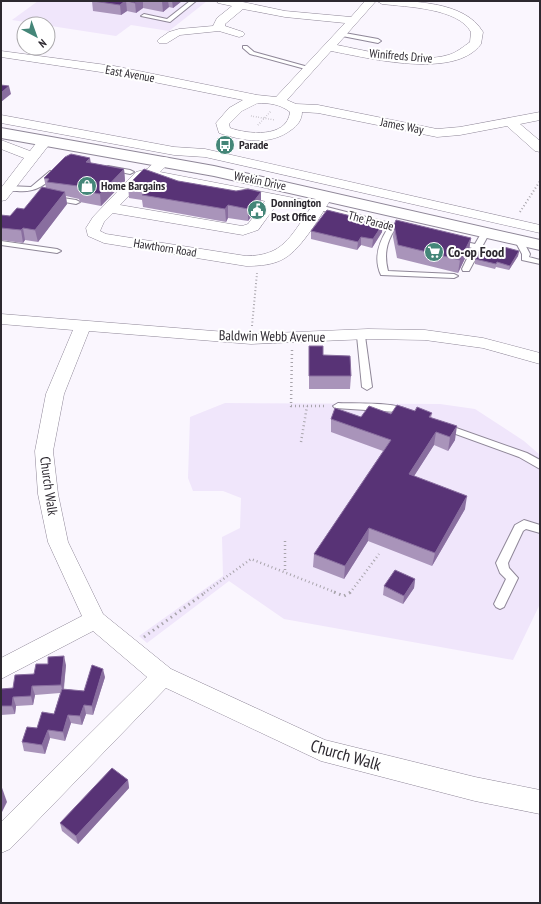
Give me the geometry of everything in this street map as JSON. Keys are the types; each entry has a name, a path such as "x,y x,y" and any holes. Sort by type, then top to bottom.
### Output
{"street":[{"path":"222,1 285,14 353,20"},
{"path":"279,101 327,47 371,1"},
{"name":"Winifreds Drive","path":"327,47 382,56 426,60 453,58 475,44 477,32 470,22 457,15 431,8 382,1"},
{"path":"219,28 221,20 237,3"},
{"path":"163,41 179,29 197,31 219,28 239,34"},
{"name":"East Avenue","path":"1,54 114,70 257,99"},
{"path":"257,99 279,101 294,108 296,111 296,118 292,123 275,135 267,137 247,137 224,130 222,123 232,113 242,104 257,99"},
{"name":"James Way","path":"294,108 318,110 437,133 448,133 540,116"},
{"name":"Wrekin Drive","path":"1,119 174,151 205,153 540,229"},
{"path":"510,122 540,148"},
{"name":"Wrekin Drive","path":"1,133 45,141 158,167 214,171 323,201 486,232 540,245"},
{"path":"214,171 247,137"},
{"path":"4,192 45,141"},
{"path":"1,144 22,154 33,156"},
{"path":"540,152 536,156 540,161"},
{"name":"The Parade","path":"158,167 155,175 274,199 323,201"},
{"name":"Hawthorn Road","path":"158,167 141,174 93,228 93,233 97,236 246,261 258,261 271,258 285,251 323,201"},
{"path":"110,208 243,230 253,227 274,199"},
{"name":"Baldwin Webb Avenue","path":"1,319 251,339 292,339 407,334 466,339 513,349 540,359"},
{"name":"Church Walk","path":"83,326 55,394 44,451 48,494 58,542 95,620 163,676 321,750 475,789 540,802"},
{"path":"1,669 95,620"},
{"path":"1,840 163,676"}],"lane":[{"path":"144,16 168,21 193,1"},
{"path":"339,34 378,41"},
{"path":"245,47 252,53 309,68"},
{"path":"99,166 130,172"},
{"path":"4,192 28,190 39,187 60,167"},
{"path":"28,190 44,196 76,202"},
{"name":"The Parade","path":"323,201 392,226 416,232"},
{"path":"392,226 383,242 379,254 384,272 454,276"},
{"path":"466,269 486,232"},
{"path":"446,239 477,247"},
{"path":"518,239 526,254 525,258 540,262"},
{"path":"1,242 57,251"},
{"path":"361,336 367,387"},
{"path":"338,406 398,409 420,418"},
{"path":"435,423 523,455 540,465"},
{"path":"500,604 512,578 504,570 502,563 519,528 524,524 540,529"}],"path":[{"path":"247,137 265,119 279,101"},
{"path":"232,113 292,123"},
{"path":"514,223 540,181"},
{"path":"251,339 258,261"},
{"path":"292,339 291,406 338,406"},
{"path":"301,442 307,406"},
{"path":"285,541 285,572"},
{"path":"129,648 251,559 344,596 350,593 379,554"}],"shaded area":[{"path":"38,1 207,1 169,31 131,25 116,36 56,27 56,16 17,16"},
{"path":"225,403 440,404 475,409 524,441 540,455 540,604 513,660 284,619 229,581 147,643 139,636 223,576 222,537 240,528 241,498 223,491 193,491 188,478 190,417"}],"building":[{"path":"93,1 125,1 120,5"},
{"path":"127,1 138,1 135,3"},
{"path":"1,85 9,86 1,93"},
{"path":"71,154 90,158 86,162 124,169 100,194 79,190 78,186 47,182 49,179 44,178 65,157"},
{"path":"144,169 178,181 236,191 248,189 261,192 248,209 228,205 225,209 142,195 149,190 128,185"},
{"path":"42,187 65,192 35,230 23,228 21,230 1,228 1,215 10,216 17,208 24,209"},
{"path":"327,210 383,224 373,239 361,237 358,242 311,231"},
{"path":"396,220 471,238 460,260 398,245 394,225"},
{"path":"504,247 519,251 510,266 497,262 496,264 475,259 481,248 501,253"},
{"path":"309,346 323,346 323,355 350,356 351,376 309,376"},
{"path":"397,405 415,411 417,407 432,413 429,417 457,426 450,437 436,432 409,474 467,496 435,553 369,528 345,566 314,554 391,440 331,419 335,408 361,417 369,406 391,414"},
{"path":"395,570 415,579 404,596 384,586"},
{"path":"64,656 61,685 32,686 31,696 13,697 12,706 1,706 1,689 13,688 15,675 34,674 36,664 48,664 48,657"},
{"path":"92,665 103,669 92,706 84,705 80,716 68,715 63,732 48,730 42,745 22,742 27,727 37,728 42,712 54,714 62,689 84,691"},
{"path":"112,768 128,780 76,836 60,823"}],"place":[{"name":"Parade","path":"225,145"},
{"name":"Home Bargains","path":"87,186"},
{"name":"Donnington Post Office","path":"257,210"},
{"name":"Co-op Food","path":"434,252"}]}
